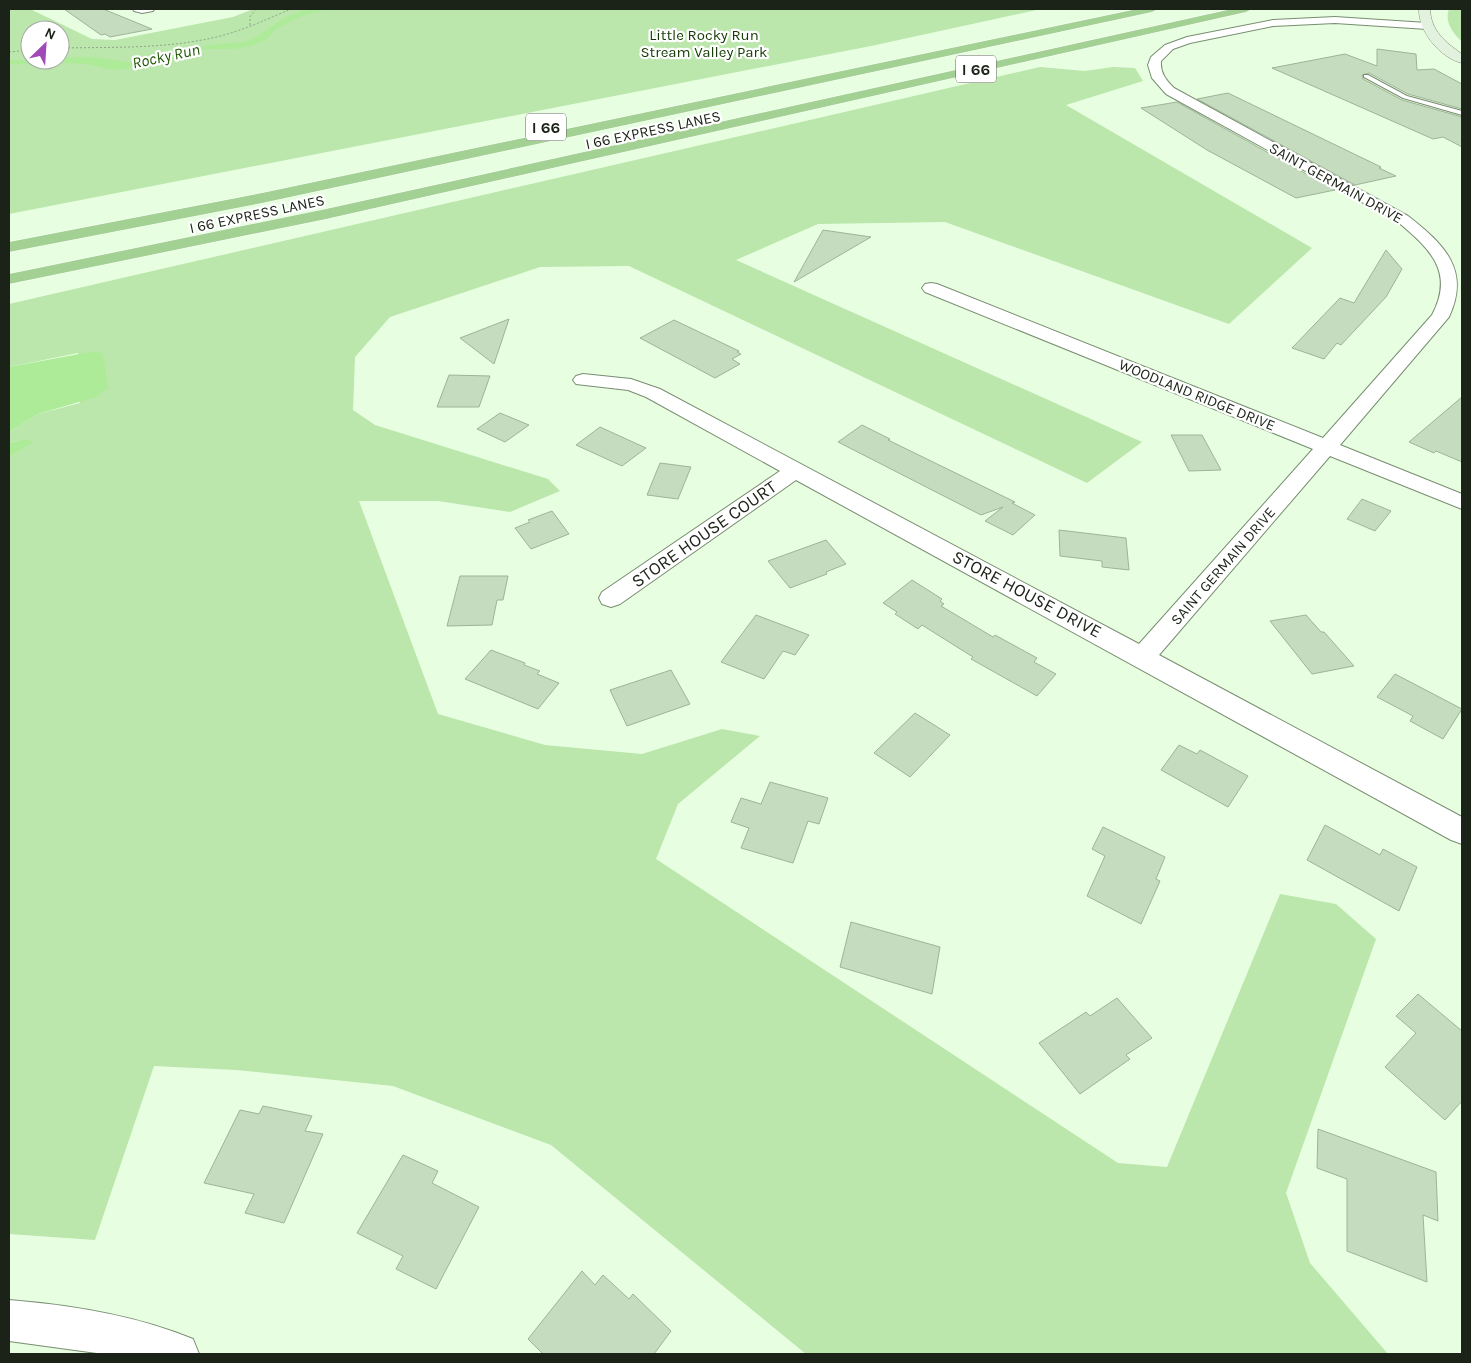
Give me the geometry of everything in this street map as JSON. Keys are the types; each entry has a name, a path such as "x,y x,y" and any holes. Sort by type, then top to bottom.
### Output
{"highway":[{"name":"I 66","path":"9,234 285,181 1113,9"},
{"name":"I 66 EXPRESS LANES","path":"9,247 262,198 1152,9"},
{"name":"I 66 EXPRESS LANES","path":"90,248 495,164 1208,9"},
{"name":"I 66","path":"9,278 355,207 1246,9"}],"street":[{"path":"138,9 149,9"},
{"path":"1425,9 1424,15 1427,26 1438,40 1462,59"},
{"name":"SAINT GERMAIN DRIVE","path":"1143,657 1402,362 1446,307 1451,295 1451,282 1447,268 1439,253 1429,241 1403,220 1180,97 1160,81 1155,72 1154,64 1161,52 1177,44 1258,25 1328,20 1427,26"},
{"name":"WOODLAND RIDGE DRIVE","path":"931,288 1462,502"},
{"name":"STORE HOUSE DRIVE","path":"583,380 631,386 654,393 1462,831"},
{"name":"STORE HOUSE COURT","path":"611,598 796,470"},
{"path":"9,1320 84,1330 156,1345 178,1354"}],"lane":[{"path":"1366,76 1405,96 1462,114"}],"path":[{"path":"250,25 250,17 256,9"},
{"path":"70,48 176,44 218,37 237,32 292,9"}],"green space":[{"name":"Little Rocky Run Stream Valley Park","path":"9,9 30,9 53,20 20,20 20,70 70,70 70,28 92,39 115,40 233,17 253,9 1041,9 871,46 9,214"},
{"path":"1449,9 1462,9 1462,42 1449,23"},
{"path":"1040,67 1085,71 1113,67 1135,68 1143,81 1066,105 1312,248 1229,324 945,222 818,224 736,260 1142,442 1087,483 629,266 540,267 390,317 355,357 353,410 375,425 548,479 560,491 510,512 438,501 359,501 438,714 545,745 642,754 722,729 760,736 678,804 656,859 1118,1163 1167,1167 1280,894 1336,904 1376,939 1286,1193 1310,1263 1388,1354 806,1354 551,1145 393,1086 236,1070 154,1066 95,1240 9,1234 9,457 33,442 26,439 9,443 9,432 38,414 80,403 78,353 9,367 9,304"}],"water":[{"name":"Rocky Run","path":"306,9 329,9 301,16 276,29 267,39 251,46 233,49 206,49 153,65 112,70 87,64 70,63 70,58 91,57 134,63 210,45 244,42 255,38 284,18"},
{"name":"Rocky Run","path":"9,60 20,60 20,64 9,64"},
{"path":"90,352 103,353 108,388 96,397 38,414 9,432 9,367"},
{"path":"26,439 34,442 9,457 9,443"}],"building":[{"path":"64,9 103,9 152,29 110,37 105,34 101,35"},
{"path":"1377,49 1416,54 1417,70 1434,69 1462,84 1462,109 1408,94 1369,73 1362,75 1363,79 1402,100 1462,117 1462,147 1443,137 1433,139 1272,68 1345,54 1377,66"},
{"path":"1228,93 1396,176 1355,185 1197,99"},
{"path":"1177,102 1335,190 1296,198 1207,150 1141,108"},
{"path":"823,230 871,237 794,282"},
{"path":"1386,250 1402,269 1386,297 1341,345 1337,343 1324,359 1292,348 1340,298 1354,303"},
{"path":"509,319 494,364 460,338"},
{"path":"674,320 739,351 737,352 741,354 732,359 740,364 715,378 640,338"},
{"path":"449,375 490,376 479,407 437,407"},
{"path":"1462,397 1462,462 1409,442"},
{"path":"500,413 529,425 505,442 477,429"},
{"path":"862,425 890,439 888,440 1015,502 1012,503 1035,515 1013,535 985,521 1003,507 981,515 838,442"},
{"path":"600,427 646,448 622,466 576,445"},
{"path":"1171,435 1202,435 1221,470 1189,471"},
{"path":"660,463 691,467 678,499 647,495"},
{"path":"1362,499 1391,511 1375,531 1347,519"},
{"path":"552,511 569,534 531,549 515,528 530,522 528,520"},
{"path":"1059,530 1126,538 1129,570 1102,567 1102,561 1060,556"},
{"path":"826,540 846,564 826,572 827,574 790,588 768,561"},
{"path":"460,576 508,576 503,600 497,600 492,625 447,626"},
{"path":"912,580 942,599 940,601 944,604 941,606 993,637 995,635 1037,658 1034,662 1056,674 1037,696 971,659 973,657 922,625 918,629 895,614 897,612 883,603"},
{"path":"756,615 809,635 795,655 783,651 764,679 721,662"},
{"path":"1306,615 1354,666 1312,674 1270,621"},
{"path":"491,650 525,663 524,665 540,671 537,674 559,683 538,709 465,679"},
{"path":"671,670 690,704 627,726 610,690"},
{"path":"1395,674 1462,709 1443,739 1410,721 1413,716 1377,697"},
{"path":"915,713 950,735 910,777 874,753"},
{"path":"1179,745 1197,754 1200,750 1248,776 1228,807 1161,770"},
{"path":"770,782 828,798 819,824 808,821 793,863 741,848 749,828 731,822 741,798 761,804"},
{"path":"1325,825 1380,855 1383,849 1417,867 1399,911 1307,860"},
{"path":"1103,827 1165,857 1156,879 1160,881 1141,924 1087,896 1105,856 1092,849"},
{"path":"851,922 940,947 932,994 840,967"},
{"path":"1418,994 1462,1031 1462,1101 1445,1120 1385,1067 1416,1033 1396,1016"},
{"path":"1117,998 1152,1038 1126,1055 1130,1059 1080,1094 1039,1043 1086,1012 1090,1016"},
{"path":"263,1106 312,1116 305,1131 323,1134 284,1223 245,1213 254,1194 204,1183 240,1110 259,1114"},
{"path":"1318,1129 1436,1172 1438,1221 1423,1215 1427,1282 1347,1251 1347,1179 1317,1168"},
{"path":"403,1155 438,1171 432,1183 479,1207 436,1289 396,1269 403,1256 357,1233"},
{"path":"582,1271 595,1285 603,1275 629,1299 633,1294 671,1331 654,1354 543,1354 528,1339"}]}
